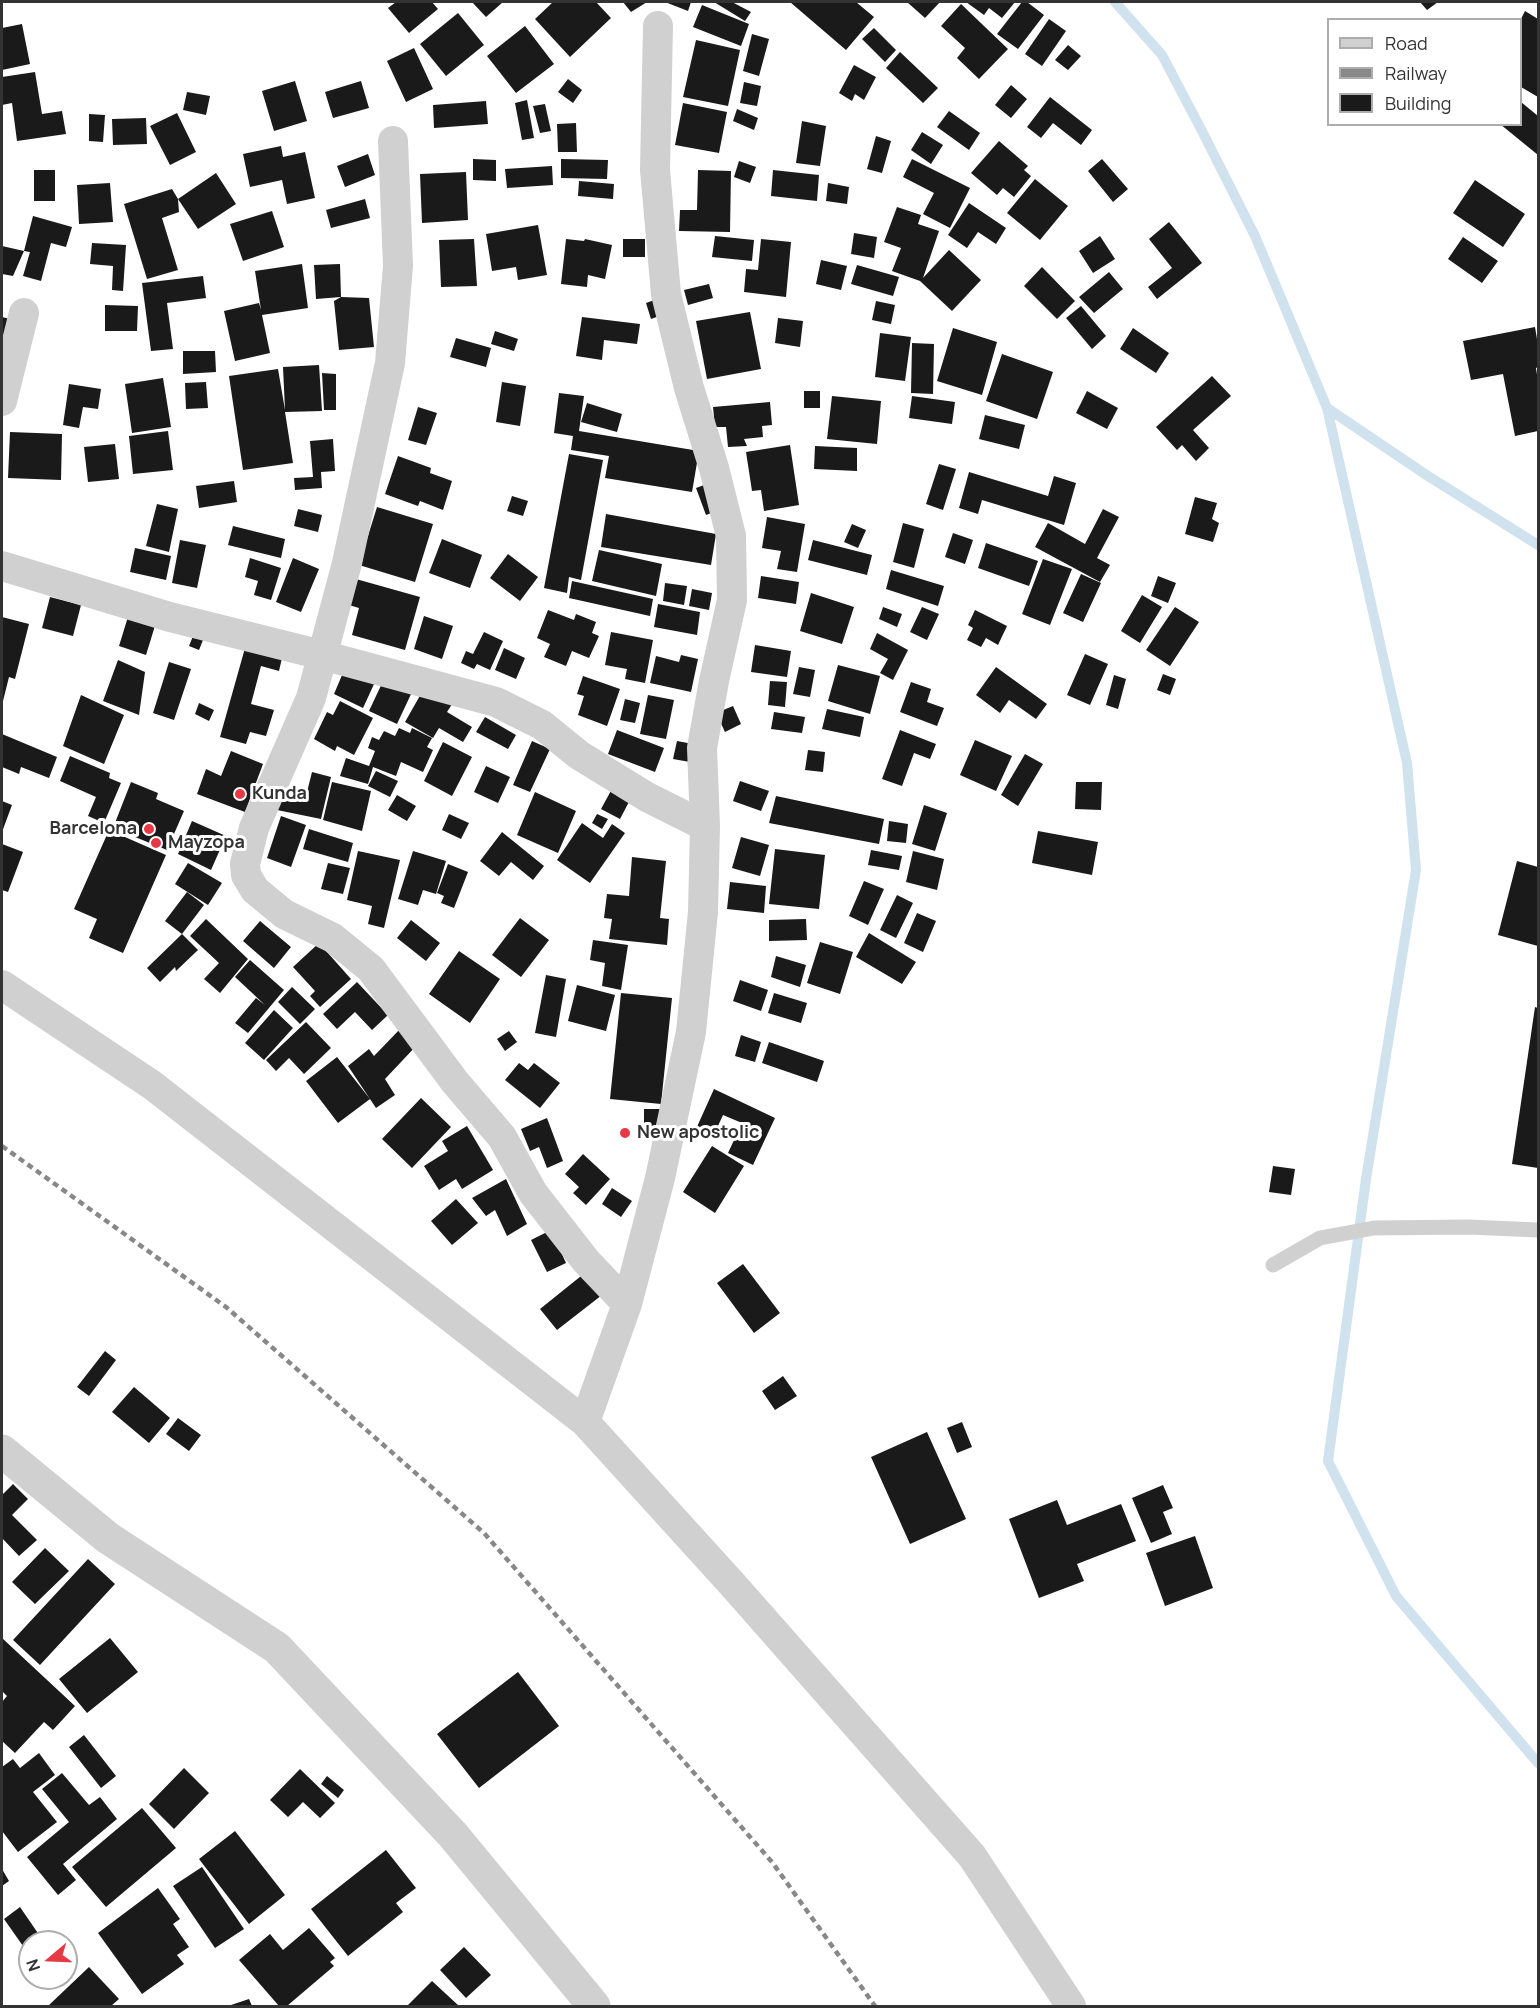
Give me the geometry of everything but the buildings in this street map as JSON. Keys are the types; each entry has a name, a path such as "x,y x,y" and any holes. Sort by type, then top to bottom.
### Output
{"street":[{"path":"585,1422 627,1304 660,1178 691,1032 703,912 705,826 702,748 732,600 731,536 714,468 689,388 666,294 655,170 658,26"},
{"path":"393,141 398,266 390,363 346,563 310,698 254,828 245,864 246,875 255,890 284,914 333,938 371,969 455,1082 502,1137 540,1201 586,1261 627,1304"},
{"path":"2,401 24,313"},
{"path":"2,566 170,617 496,702 543,725 579,755 647,797 705,826"},
{"path":"2,985 152,1085 585,1422 972,1856 1071,2007"},
{"path":"2,1451 108,1538 277,1648 453,1835 594,2007"}],"lane":[{"path":"1273,1265 1320,1238 1374,1228 1468,1227 1539,1230"}],"waterway":[{"path":"1115,2 1162,55 1202,131 1255,236 1327,408 1407,763 1416,870 1366,1179 1328,1461 1396,1596 1538,1763"},
{"path":"1327,408 1428,476 1538,545"}],"railway":[{"path":"2,1146 226,1307 484,1533 772,1862 875,2006"}],"place":[{"name":"Kunda","path":"240,794"},
{"name":"Barcelona","path":"149,829"},
{"name":"Mayzopa","path":"156,843"},
{"name":"New apostolic","path":"625,1133"}]}
